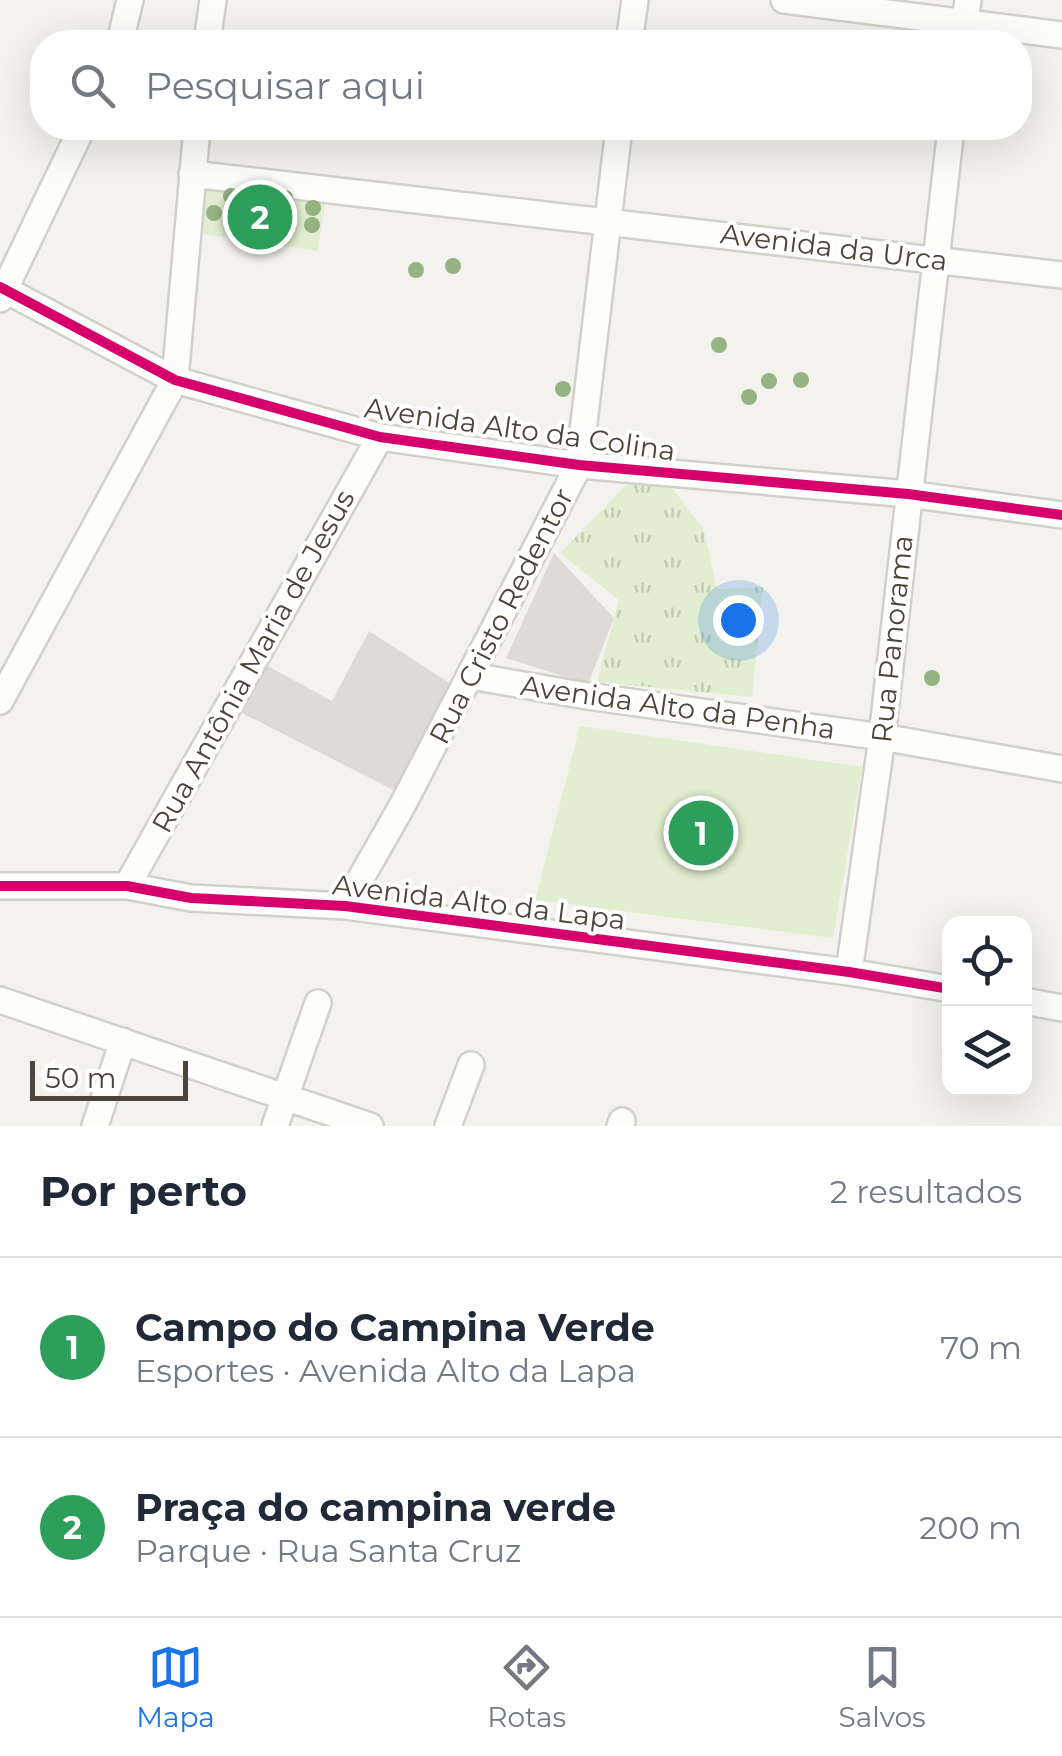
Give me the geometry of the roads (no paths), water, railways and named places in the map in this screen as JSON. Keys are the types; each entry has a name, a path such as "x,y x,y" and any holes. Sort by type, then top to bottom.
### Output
{"street":[{"path":"123,30 130,0"},
{"path":"209,30 213,0"},
{"path":"631,30 635,0"},
{"path":"784,0 1027,30"},
{"path":"1032,31 1062,35"},
{"path":"2,292 76,140"},
{"path":"0,701 175,380 196,140"},
{"name":"Rua Cristo Redentor","path":"345,906 471,676 522,569 579,465 617,140"},
{"name":"Rua Panorama","path":"849,972 882,737 949,140"},
{"name":"Avenida da Urca","path":"192,174 1062,275"},
{"name":"Avenida Alto da Colina","path":"2,292 175,380 380,436 579,465 908,494 1062,515"},
{"name":"Rua Antônia Maria de Jesus","path":"127,886 380,436"},
{"name":"Avenida Alto da Penha","path":"471,676 882,737 1062,770"},
{"name":"Avenida Alto da Lapa","path":"0,886 127,886 192,898 345,906 942,988"},
{"path":"0,1000 370,1126"},
{"path":"1032,1002 1062,1008"},
{"path":"275,1126 318,1003"},
{"path":"95,1126 123,1042"},
{"path":"448,1126 470,1065"}],"place":[{"name":"Praça do campina verde","path":"260,217"},
{"name":"Campo do Campina Verde","path":"701,833"}]}
